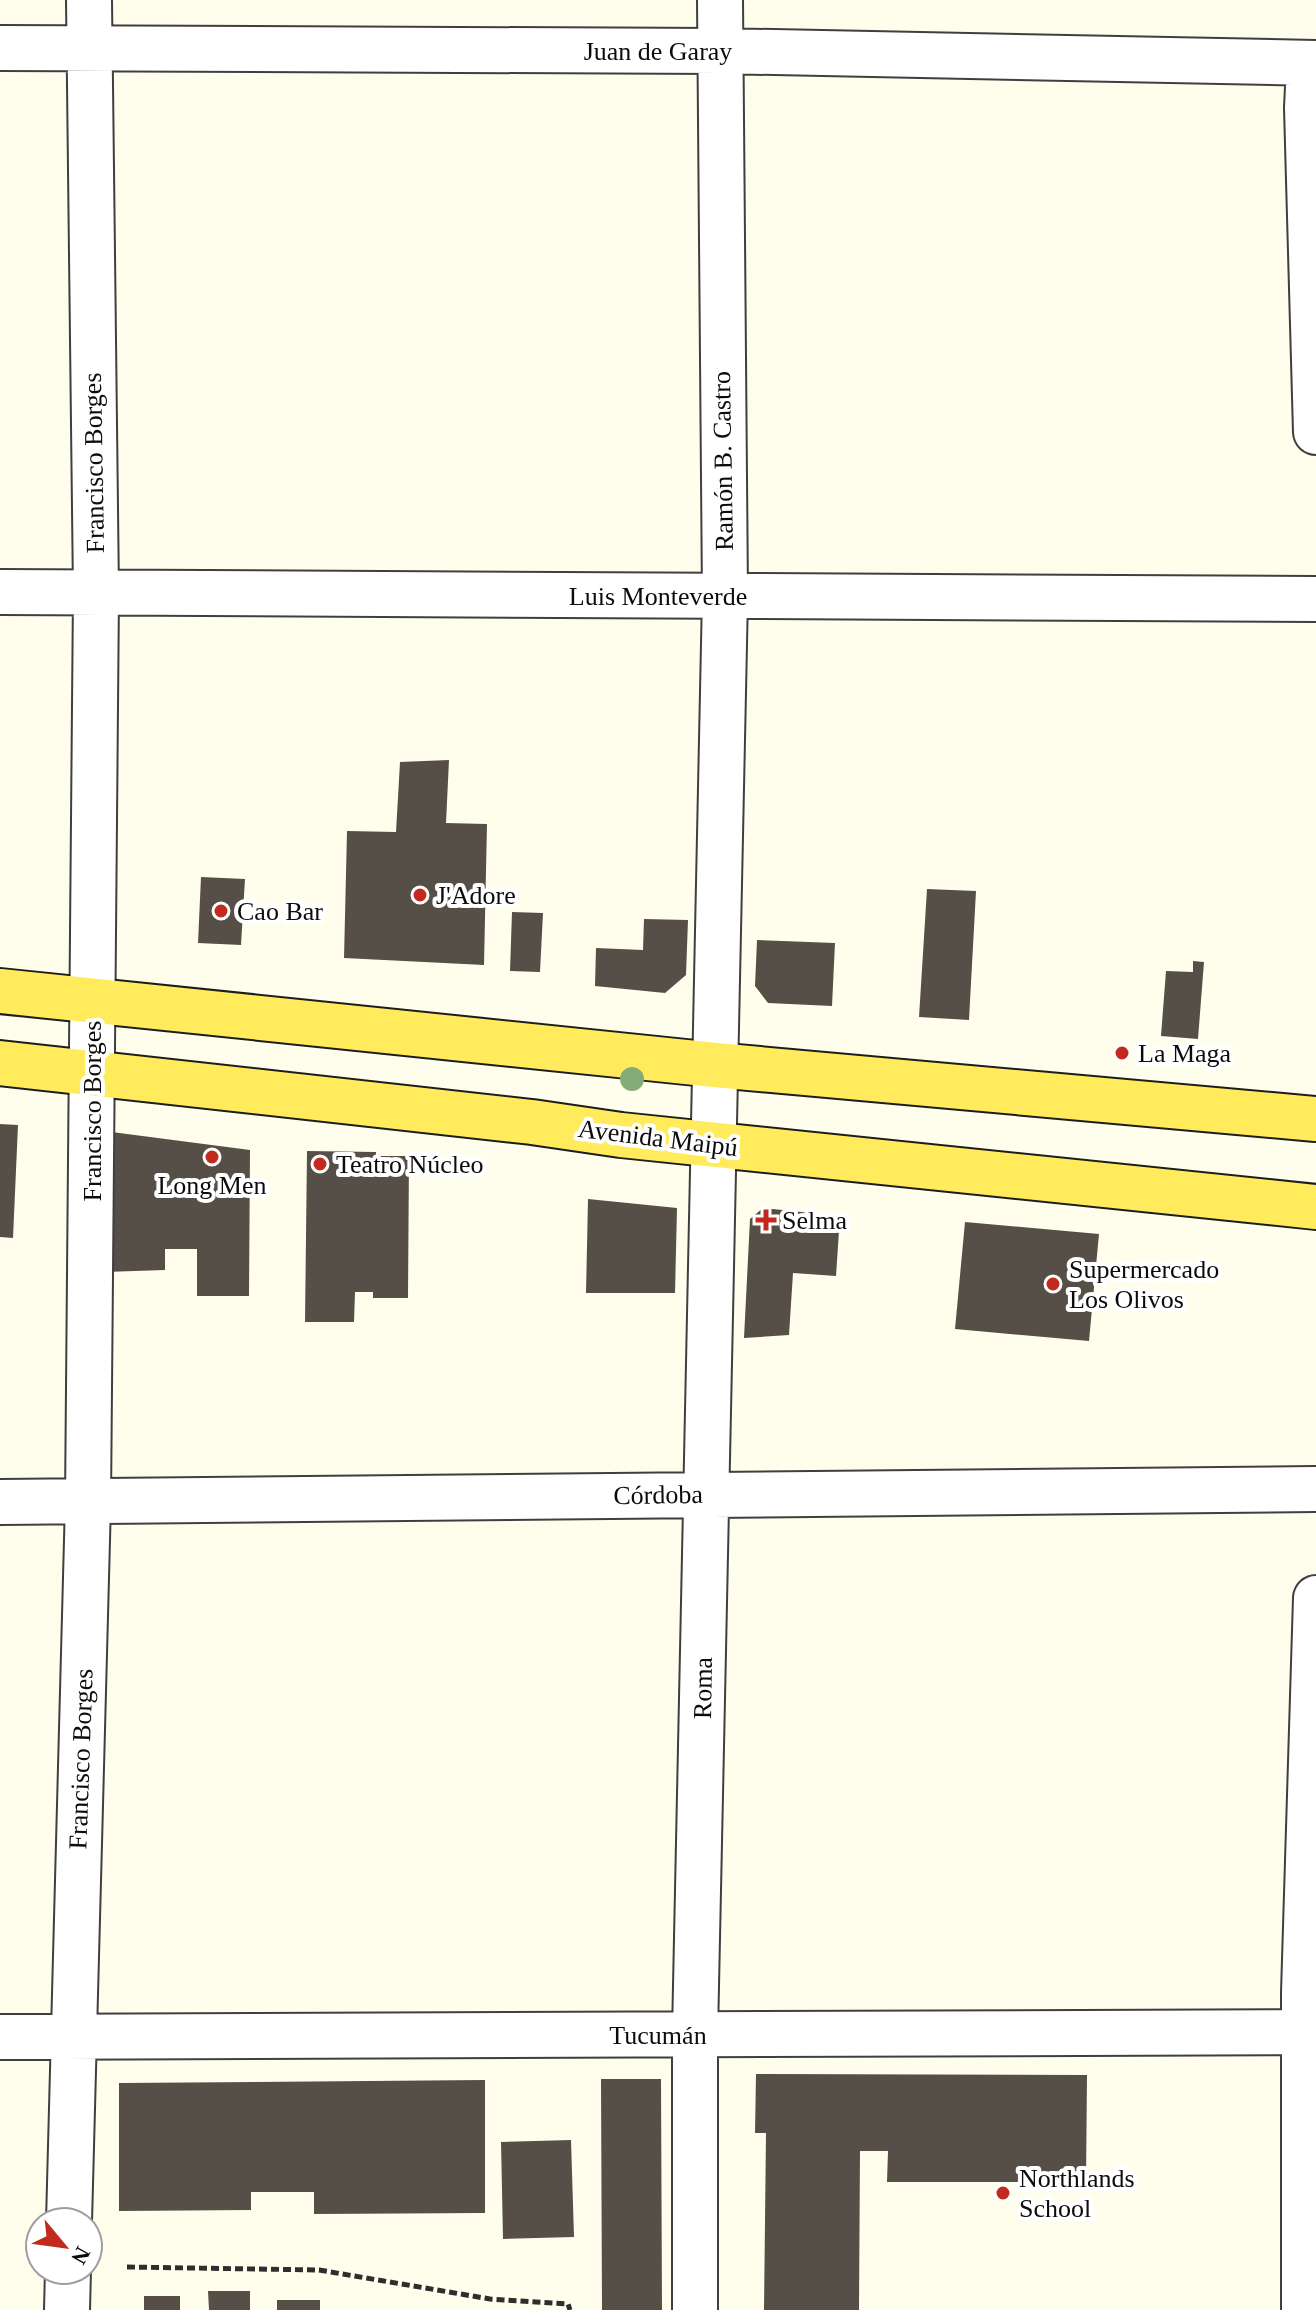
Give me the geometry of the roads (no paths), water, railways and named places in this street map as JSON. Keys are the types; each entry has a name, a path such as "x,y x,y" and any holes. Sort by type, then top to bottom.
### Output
{"main road":[{"path":"0,991 715,1065 1288,1119 1316,1119"},
{"name":"Avenida Maipú","path":"0,1063 714,1145 1316,1207"}],"street":[{"name":"Francisco Borges","path":"69,2206 88,1502 93,1000 96,593 89,0"},
{"name":"Ramón B. Castro","path":"715,1065 725,596 720,0"},
{"name":"Juan de Garay","path":"0,48 719,51 1316,63"},
{"path":"1316,75 1308,87 1307,108 1316,432"},
{"name":"Luis Monteverde","path":"0,592 1316,599"},
{"name":"Roma","path":"695,2310 695,2034 715,1065"},
{"name":"Córdoba","path":"0,1502 1316,1489"},
{"path":"1304,2310 1316,1598"},
{"name":"Tucumán","path":"0,2037 1310,2032"},
{"path":"67,2310 68,2286"}],"place":[{"name":"J'Adore","path":"420,895"},
{"name":"Cao Bar","path":"221,911"},
{"name":"La Maga","path":"1122,1053"},
{"name":"Long Men","path":"212,1157"},
{"name":"Teatro Núcleo","path":"320,1164"},
{"name":"Selma","path":"766,1220"},
{"name":"Supermercado Los Olivos","path":"1053,1284"},
{"name":"Northlands School","path":"1003,2193"}]}
